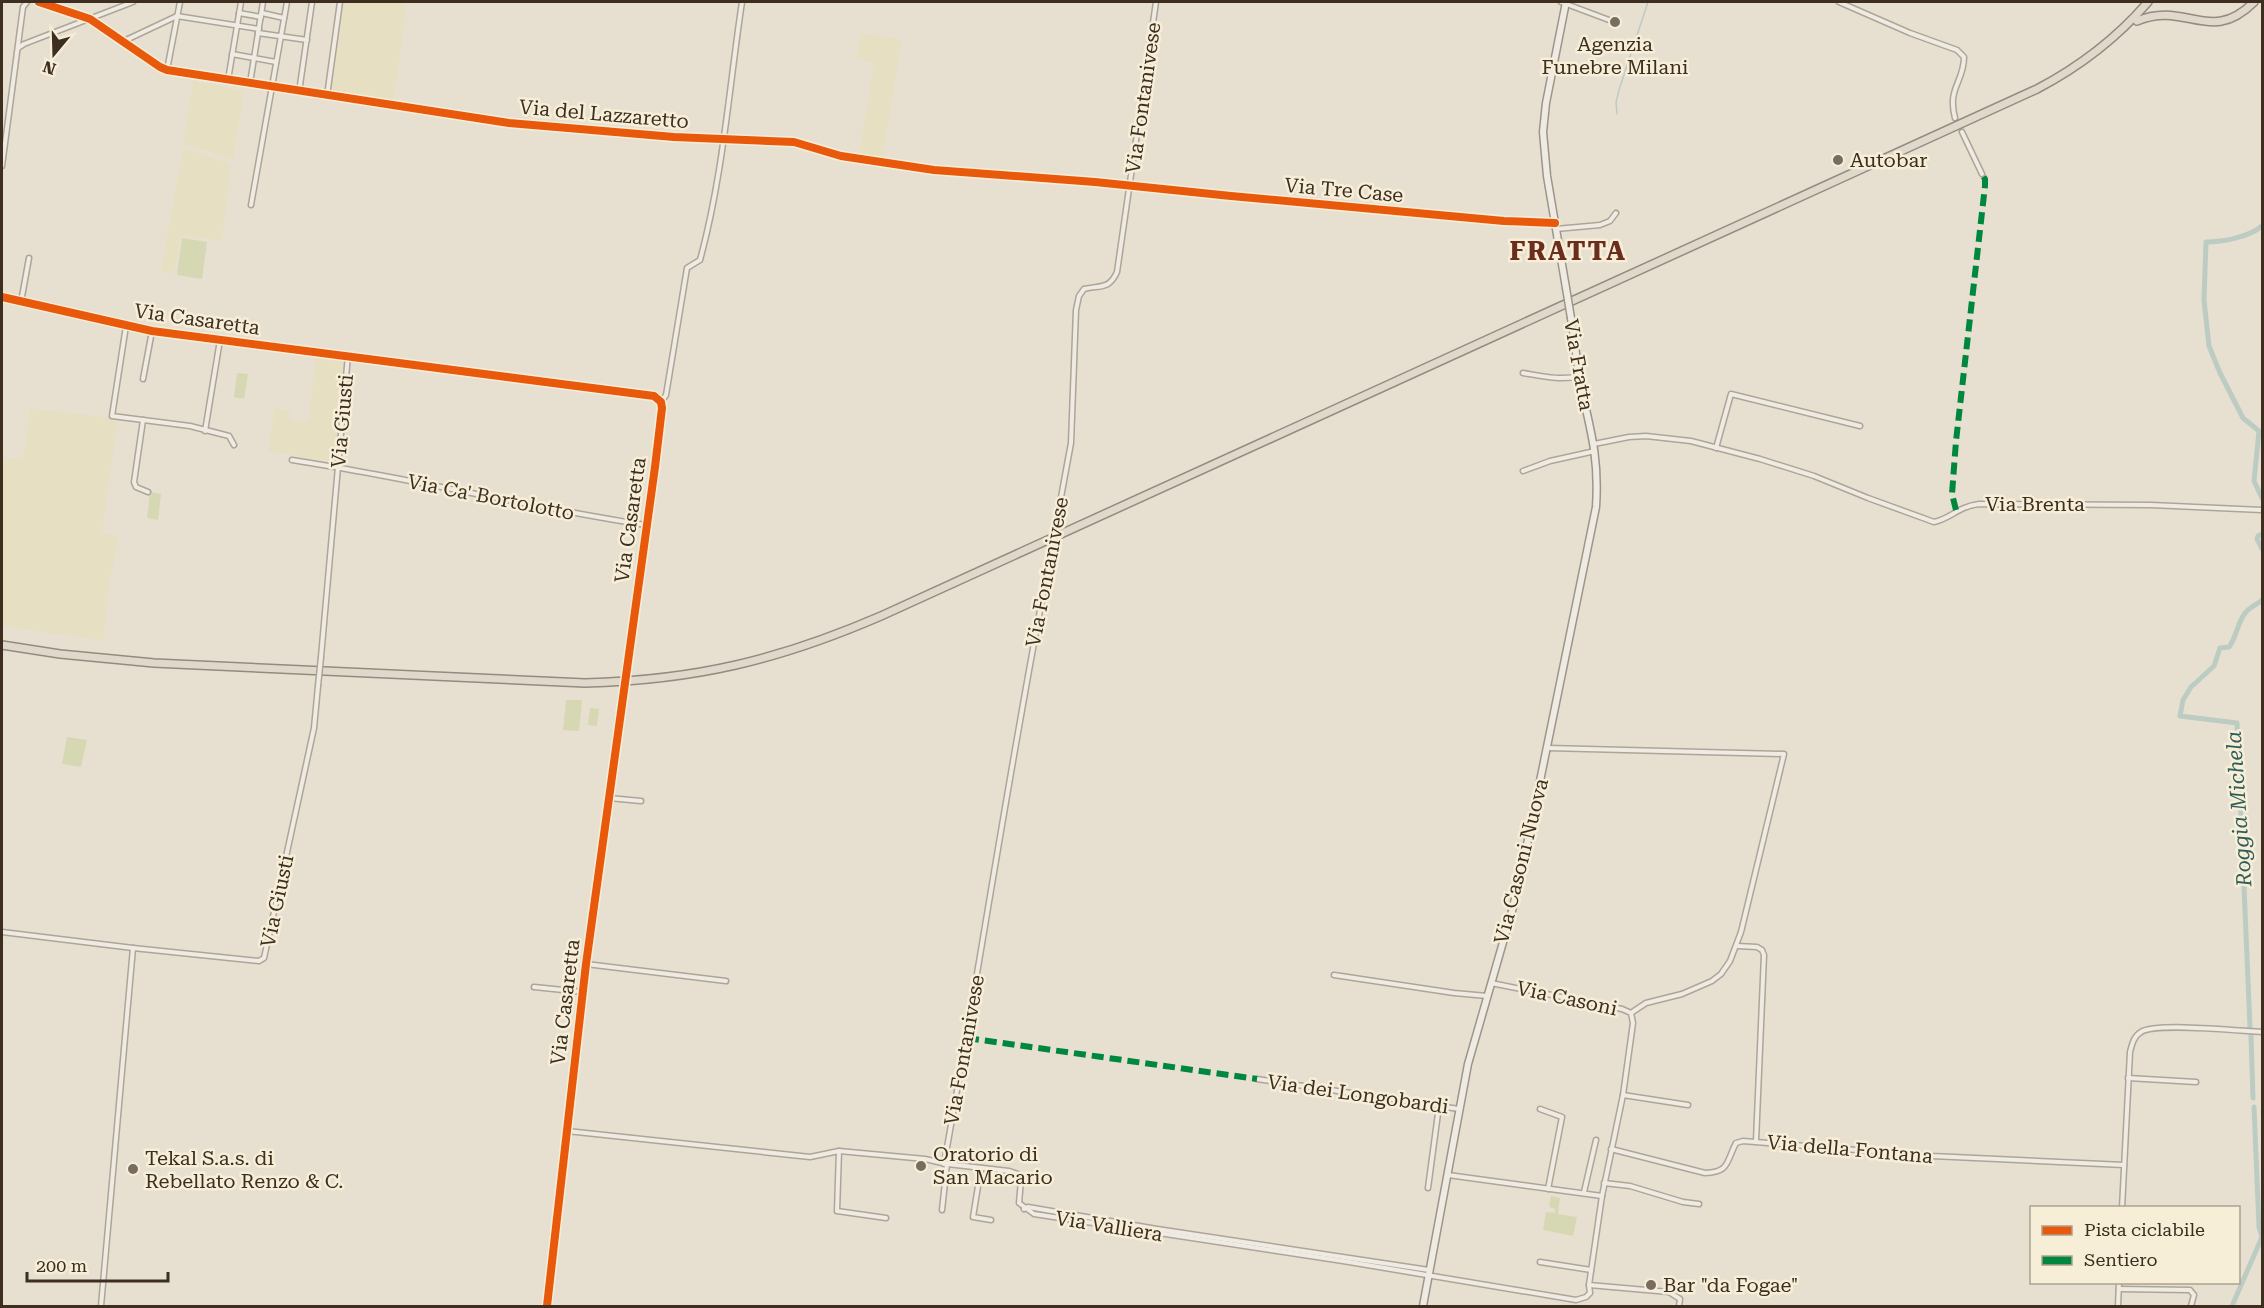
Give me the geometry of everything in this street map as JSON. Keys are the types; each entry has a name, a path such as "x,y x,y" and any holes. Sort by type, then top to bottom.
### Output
{"highway":[{"path":"2083,62 2142,2"},
{"path":"2083,62 2112,40 2148,2"},
{"path":"2204,13 2230,16 2254,2"},
{"path":"2,645 60,654 154,663 574,683 671,677 732,667 772,657 842,633 881,616 2027,93 2102,53 2155,6"}],"main road":[{"name":"Via Fratta","path":"1552,725 1596,507 1598,476 1595,447 1580,376 1547,176 1543,132 1564,2"},
{"name":"Via Casoni Nuova","path":"1423,1306 1468,1064 1514,901 1552,725"}],"street":[{"path":"2,166 23,7 27,2"},
{"name":"Via del Lazzaretto","path":"39,2 90,19 167,70 299,92 400,104 509,123 723,140 794,142 841,156 934,170 1056,178 1130,186"},
{"path":"17,49 24,44 133,2"},
{"path":"167,70 180,2"},
{"path":"228,80 241,2"},
{"path":"250,83 263,2"},
{"path":"251,205 287,2"},
{"path":"299,92 312,2"},
{"path":"327,96 340,2"},
{"path":"661,402 666,395 687,268 700,260 705,244 723,140 742,2"},
{"name":"Via Fontanivese","path":"942,1210 945,1164 1016,736 1071,443 1076,310 1079,296 1084,289 1104,287 1113,282 1118,272 1156,2"},
{"path":"1564,2 1609,20"},
{"path":"1839,2 1910,33 1957,50 1964,57 1964,67 1953,91 1952,105 1955,118"},
{"path":"239,13 284,18"},
{"path":"124,41 177,16 237,25 280,36 308,40"},
{"path":"232,54 276,62"},
{"path":"1962,132 1982,174"},
{"name":"Via Tre Case","path":"1130,186 1556,226 1600,225 1610,221 1616,213"},
{"path":"21,302 29,258"},
{"name":"Via Casaretta","path":"2,297 152,331 654,396 661,402 655,467 586,964 547,1306"},
{"path":"126,326 112,416 190,426 229,436 234,445"},
{"path":"143,379 152,331"},
{"path":"205,431 220,340"},
{"name":"Via Giusti","path":"133,948 259,961 264,958 314,728 348,355"},
{"path":"1523,373 1570,379 1580,376"},
{"path":"1716,448 1731,394 1860,426"},
{"path":"143,420 134,482 136,486 148,492"},
{"name":"Via Brenta","path":"1522,471 1629,437 1646,436 1691,441 1814,477 1934,522 1945,519 1965,506 1979,504 2151,505 2262,510"},
{"name":"Via Ca' Bortolotto","path":"292,460 646,525"},
{"path":"1548,748 1784,754 1737,946 1721,974 1712,981 1682,994 1646,1003 1631,1012"},
{"path":"609,798 641,801"},
{"path":"2,932 133,948 101,1306"},
{"name":"Via della Fontana","path":"1737,946 1757,947 1764,955 1756,1141 1932,1156 2124,1165"},
{"path":"586,964 726,981"},
{"path":"1334,975 1487,996"},
{"name":"Via Casoni","path":"1491,983 1631,1012 1633,1023 1623,1095 1604,1184 1589,1285"},
{"path":"534,987 583,992"},
{"path":"2122,1206 2128,1078 2132,1045 2139,1033 2146,1029 2174,1028 2262,1032"},
{"path":"2128,1078 2196,1082"},
{"name":"Via dei Longobardi","path":"1257,1079 1459,1109"},
{"path":"1623,1095 1688,1106"},
{"path":"1428,1188 1439,1106"},
{"path":"1540,1109 1562,1117 1548,1189"},
{"path":"567,1131 810,1157 839,1152 981,1168 973,1217 991,1220"},
{"path":"1584,1192 1596,1140"},
{"path":"1611,1149 1705,1173 1719,1173 1726,1168 1736,1143 1756,1141"},
{"path":"839,1152 837,1211 886,1218"},
{"name":"Via Valliera","path":"981,1168 1018,1174 1021,1180 1019,1203 1024,1209 1028,1207 1428,1272 1576,1300 1590,1293 1589,1285"},
{"path":"1447,1175 1602,1196"},
{"path":"1604,1184 1630,1186 1683,1202 1699,1204"},
{"path":"1540,1262 1592,1270"},
{"path":"2118,1306 2119,1284"},
{"path":"1589,1285 1669,1292 1680,1299 1679,1306"},
{"path":"2119,1289 2190,1290 2194,1295 2191,1306"}],"shaded area":[{"path":"344,2 407,2 394,99 340,94 332,90"},
{"path":"861,33 902,40 882,161 859,158 874,63 856,59"},
{"path":"193,81 244,91 233,159 183,144"},
{"path":"183,148 231,164 222,241 181,235 174,274 161,271"},
{"path":"319,356 341,358 344,362 336,456 329,455 328,462 268,451 275,408 290,411 290,420 309,421 315,361"},
{"path":"30,408 118,419 102,533 119,536 110,579 103,641 2,626 2,457 23,459"}],"green space":[{"path":"182,238 207,242 202,279 177,275"},
{"path":"237,373 248,374 244,399 234,397"},
{"path":"150,492 161,494 158,520 147,518"},
{"path":"566,700 582,700 579,731 563,730"},
{"path":"590,708 599,709 597,726 588,725"},
{"path":"67,737 87,740 81,767 62,764"},
{"path":"1551,1196 1560,1198 1558,1214 1577,1217 1573,1236 1543,1230 1546,1212 1555,1213 1555,1209 1549,1207"}],"waterway":[{"path":"1617,114 1616,102 1619,90 1648,2"},
{"name":"Roggia Michela","path":"2262,226 2236,238 2206,242 2204,300 2209,346 2220,373 2243,418 2259,431 2254,481 2262,498"},
{"name":"Roggia Michela","path":"2262,534 2257,539 2262,549"},
{"name":"Roggia Michela","path":"2250,1027 2237,723 2180,716 2183,700 2191,687 2214,666 2220,648 2229,647 2246,612 2262,600"},
{"name":"Roggia Michela","path":"2251,1036 2253,1098"},
{"name":"Roggia Michela","path":"2232,1306 2262,1237 2259,1227 2254,1107"}],"marked path":[{"path":"1956,510 1952,494 1956,441 1985,186 1982,174"},
{"path":"967,1038 1257,1079"}],"cycle path":[{"path":"39,2 90,19 167,70 509,123 674,137 794,142 841,156 934,170 1095,182 1504,221 1555,223"},
{"path":"2,297 152,331 654,396 661,402 655,467 586,964 547,1306"}],"place":[{"name":"Agenzia Funebre Milani","path":"1615,22"},
{"name":"Autobar","path":"1838,160"},
{"name":"Oratorio di San Macario","path":"921,1166"},
{"name":"Tekal S.a.s. di Rebellato Renzo & C.","path":"133,1169"},
{"name":"Bar \"da Fogae\"","path":"1651,1285"}],"district":[{"name":"FRATTA","path":"1568,251"}]}
